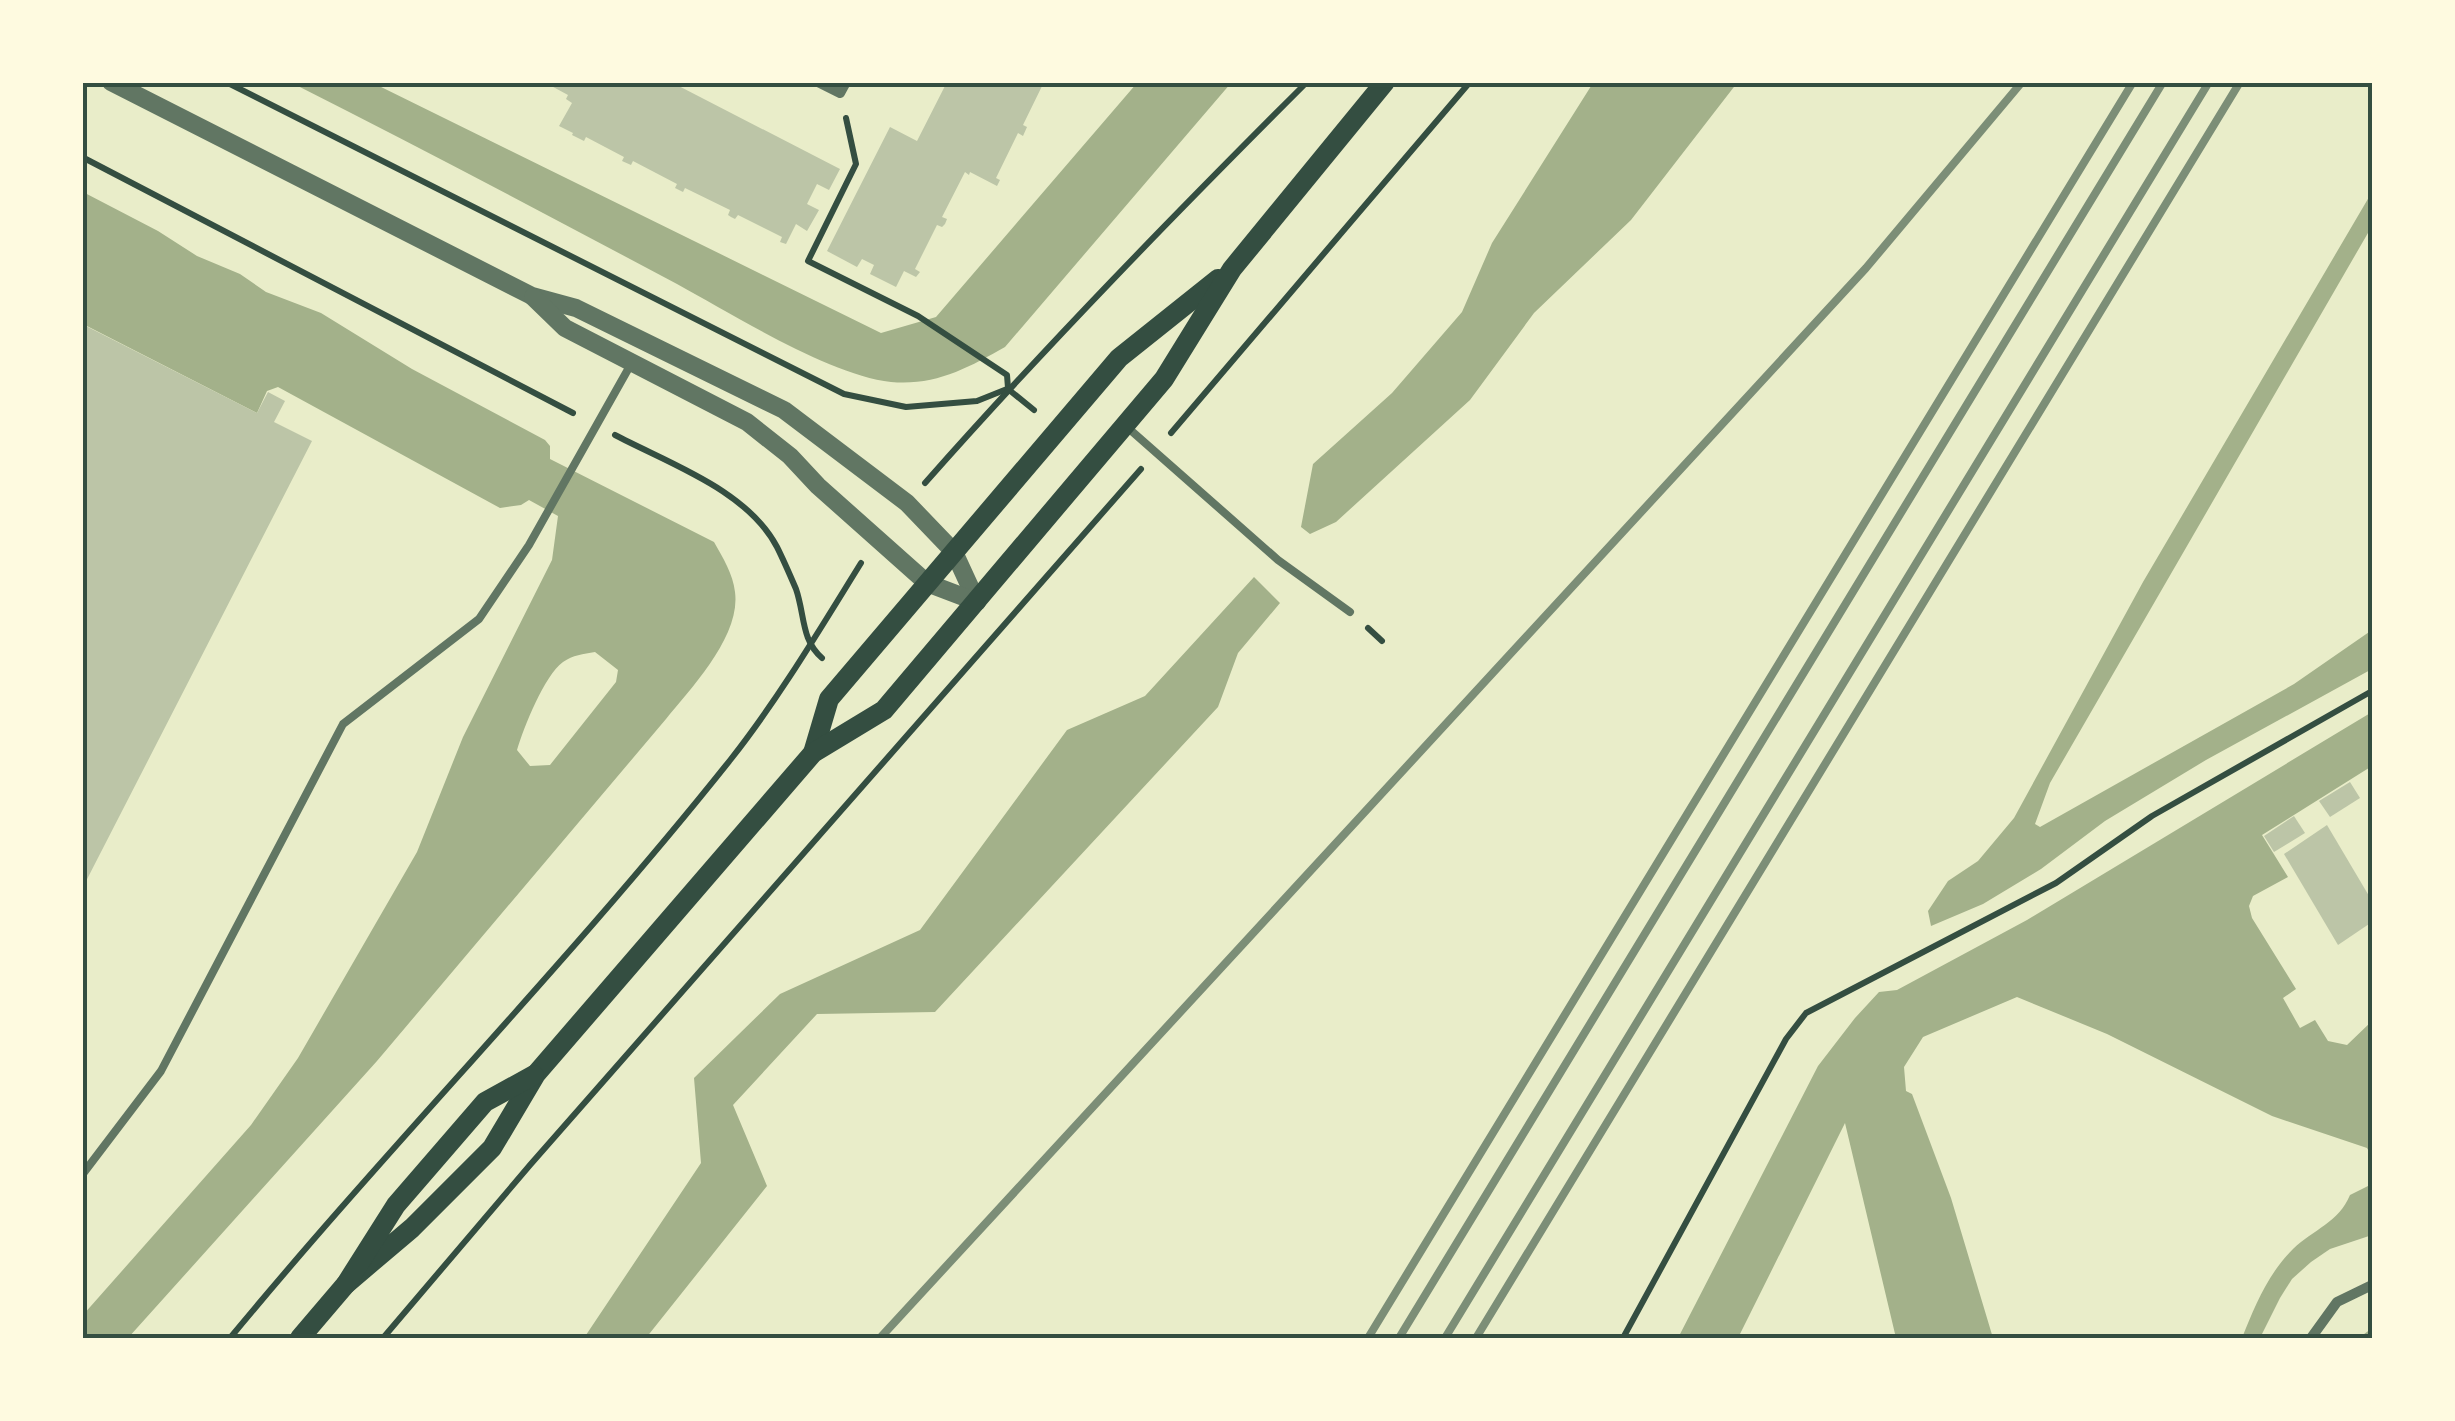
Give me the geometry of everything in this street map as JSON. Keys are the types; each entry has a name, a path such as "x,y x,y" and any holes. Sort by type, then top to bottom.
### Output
{"main road":[{"path":"346,1284 412,1228 492,1148 536,1074 813,753 884,710 1164,379 1232,269 1385,82"},
{"path":"813,753 830,699 846,678 1119,358 1232,269"},
{"path":"300,1338 346,1284 396,1205 485,1102 536,1074"}],"street":[{"path":"111,82 532,296 576,308 784,410 907,502 954,552 977,602"},
{"path":"818,82 843,88"},
{"path":"532,296 565,328 747,422 790,456 876,540 927,583 977,602"},
{"path":"2311,1338 2336,1302 2372,1285"}],"lane":[{"path":"82,1175 161,1071 343,724 479,619 529,544 631,364"},
{"path":"1124,425 1278,560 1350,612"}],"path":[{"path":"226,82 844,394 906,407 976,400 1008,389"},
{"path":"907,502 1141,248 1307,82"},
{"path":"843,88 856,164 808,261 918,316 1007,374 1008,389"},
{"path":"82,157 721,492 758,520 776,545 797,592 808,647 846,678"},
{"path":"230,1338 721,771 808,647 876,540"},
{"path":"1623,1338 1786,1039 1806,1013 2056,883 2152,816 2372,690"},
{"path":"884,710 911,735"}],"shaded area":[{"path":"292,83 373,83 881,333 936,317 1137,83 1231,83 1005,347 951,374 907,383 866,377 782,342"},
{"path":"1593,83 1737,83 1631,220 1534,313 1470,400 1336,522 1310,534 1301,527 1313,464 1392,393 1462,312 1492,243"},
{"path":"83,192 197,256 240,274 266,292 321,313 412,369 545,440 550,446 550,459 714,542 730,572 735,592 730,626 712,660 688,692 377,1061 128,1338 83,1338 83,1315 251,1125 298,1058 417,852 463,737 552,560 558,516 529,500 500,508 278,387 267,391 257,413 83,324","holes":["595,652 618,670 616,682 550,765 530,766 517,750 536,703 556,669 571,658"]},
{"path":"2372,192 2372,226 2050,783 2035,824 2040,827 2294,684 2372,630 2372,669 2206,760 2105,821 2041,869 1983,904 1931,926 1928,911 1948,881 1978,861 2014,818 2143,582"},
{"path":"1254,577 1280,603 1238,653 1218,707 935,1012 817,1014 733,1105 767,1186 646,1338 584,1338 701,1163 694,1078 780,994 920,930 1067,730 1145,696"},
{"path":"2372,712 2372,766 2262,835 2288,877 2253,896 2249,906 2252,918 2296,989 2283,998 2300,1028 2315,1020 2328,1041 2347,1045 2372,1021 2372,1157 2367,1148 2272,1116 2107,1034 2017,997 1923,1037 1904,1067 1906,1091 1912,1094 1951,1198 1993,1338 1896,1338 1845,1123 1738,1338 1678,1338 1818,1066 1879,992 1897,990 2027,920"},
{"path":"2372,1184 2372,1338 2242,1338 2263,1291 2284,1259 2332,1219 2350,1195"}],"pier":[{"path":"2372,1235 2372,1328 2359,1338 2260,1338 2292,1279 2330,1249"}],"building":[{"path":"544,82 671,82 840,169 829,190 817,184 807,204 819,210 807,231 796,224 786,244 780,242 782,237 738,215 735,219 731,217 730,210 685,188 683,192 675,188 677,184 633,161 631,165 622,161 624,157 586,137 584,141 572,135 559,126 572,103 566,99 568,95"},
{"path":"947,82 1044,82 1023,125 1027,127 1023,136 1018,133 996,178 1000,180 997,186 965,172 942,217 947,219 945,224 937,225 915,269 920,272 916,277 904,271 896,287 870,274 874,265 862,259 857,267 827,251 890,127 917,141"},
{"path":"82,324 257,413 268,392 285,401 274,422 312,441 82,889"},
{"path":"2350,782 2360,798 2330,817 2319,801"},
{"path":"2294,816 2305,833 2274,852 2264,836"},
{"path":"2327,825 2372,901 2372,922 2338,945 2284,854"}],"railway":[{"path":"880,1338 1866,268 2022,82"},
{"path":"1368,1338 2133,82"},
{"path":"1399,1338 2163,82"},
{"path":"1445,1338 2209,82"},
{"path":"1476,1338 2240,82"}]}
